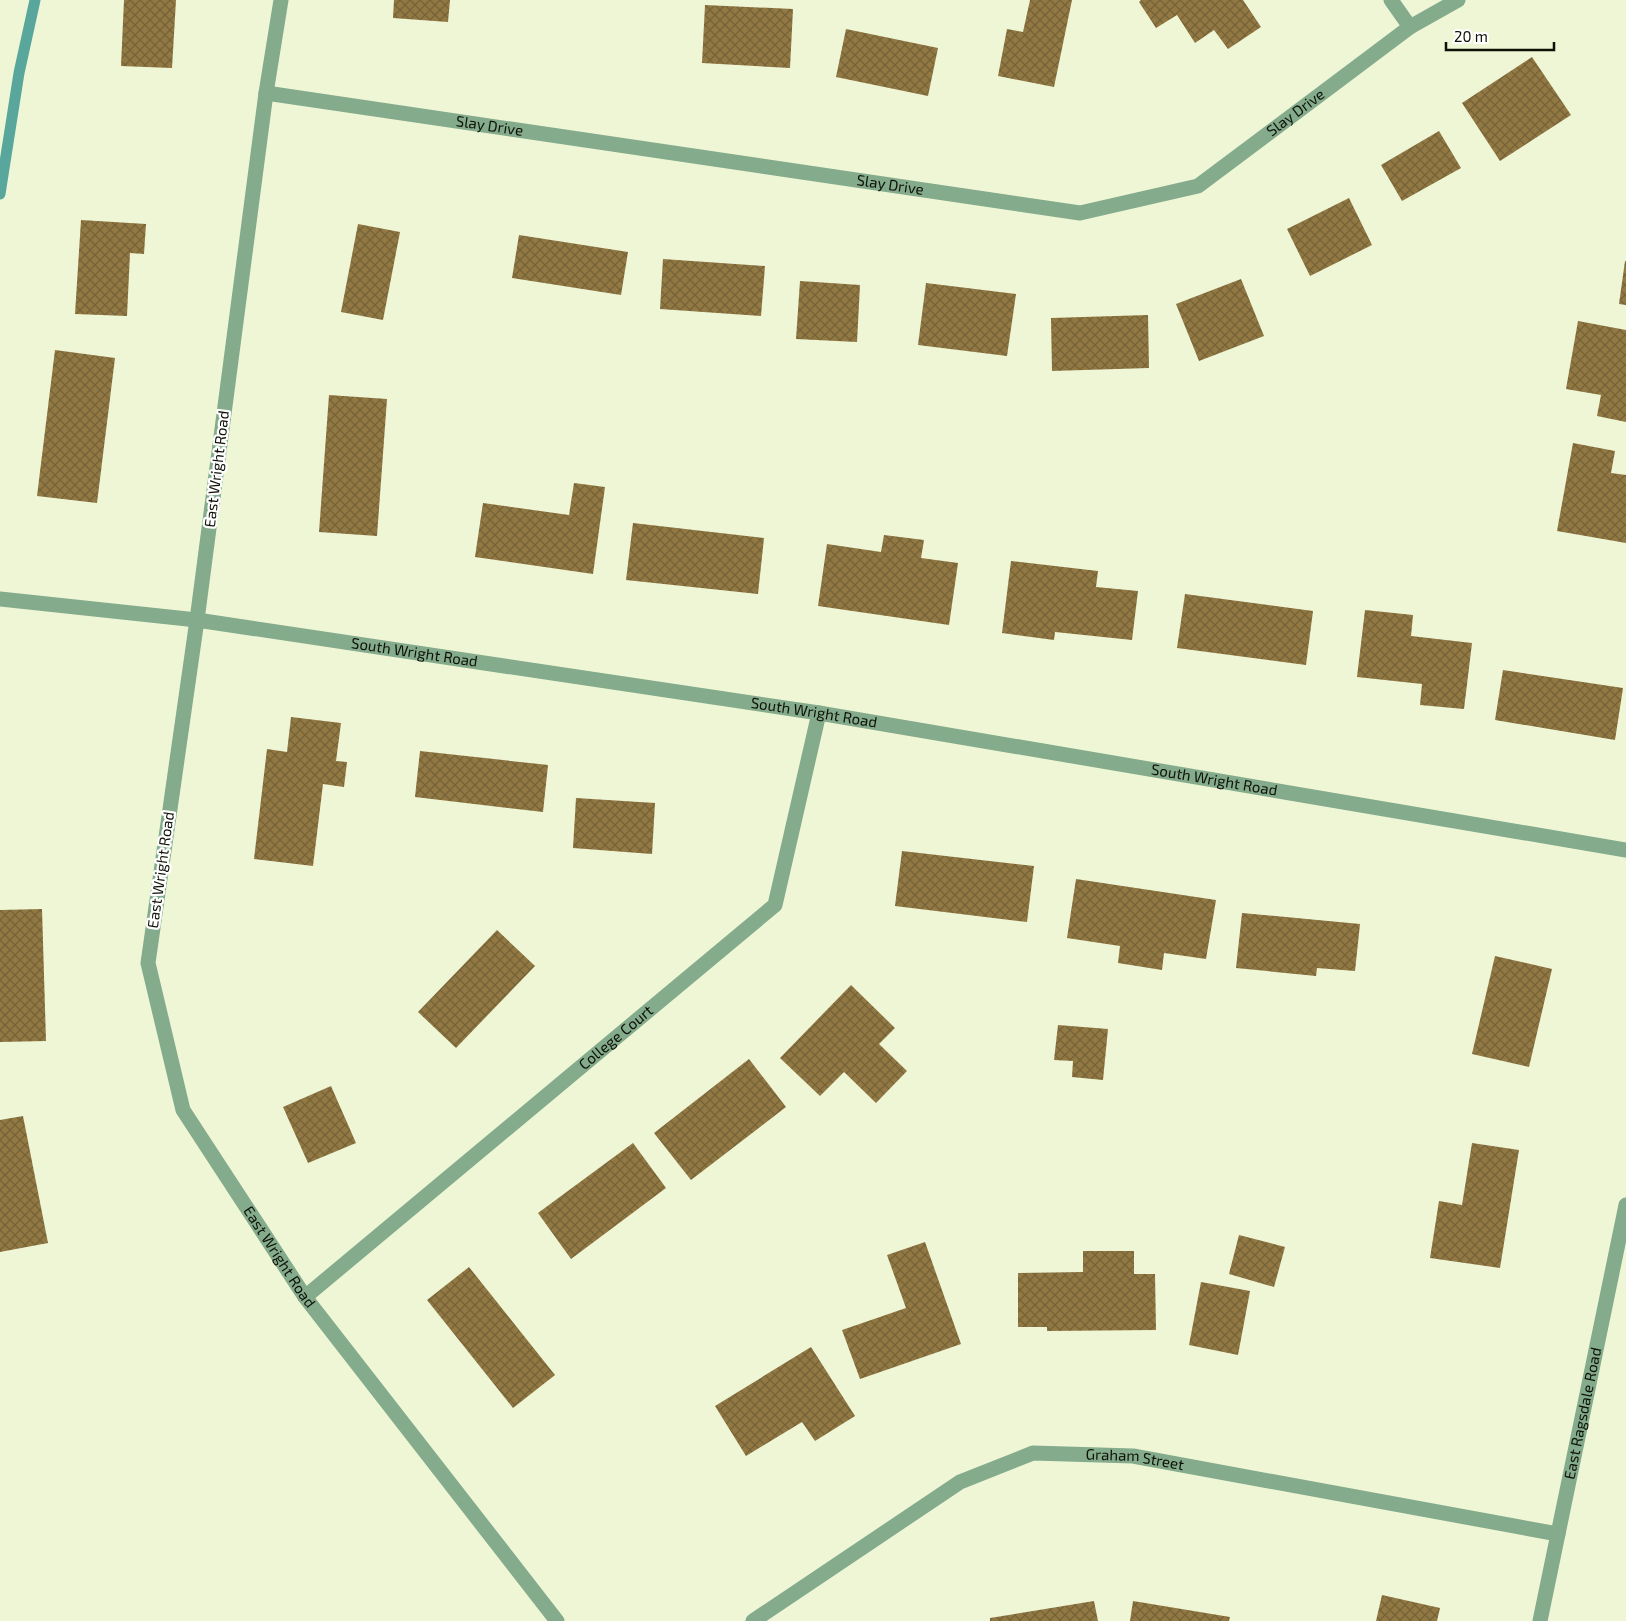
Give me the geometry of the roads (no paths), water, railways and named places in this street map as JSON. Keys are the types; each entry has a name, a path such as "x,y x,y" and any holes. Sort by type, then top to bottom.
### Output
{"street":[{"name":"East Wright Road","path":"280,0 266,93 198,620 148,963 183,1110 305,1297 557,1621"},
{"path":"1391,0 1410,27"},
{"name":"Slay Drive","path":"266,93 1080,212 1198,186 1410,27 1458,0"},
{"name":"South Wright Road","path":"0,599 198,620 819,713 1626,850"},
{"name":"College Court","path":"305,1297 775,905 819,713"},
{"name":"East Ragsdale Road","path":"1540,1621 1626,1205"},
{"name":"Graham Street","path":"753,1621 960,1482 1033,1452 1133,1456 1558,1534"}],"waterway":[{"path":"0,194 19,73 35,0"}]}
